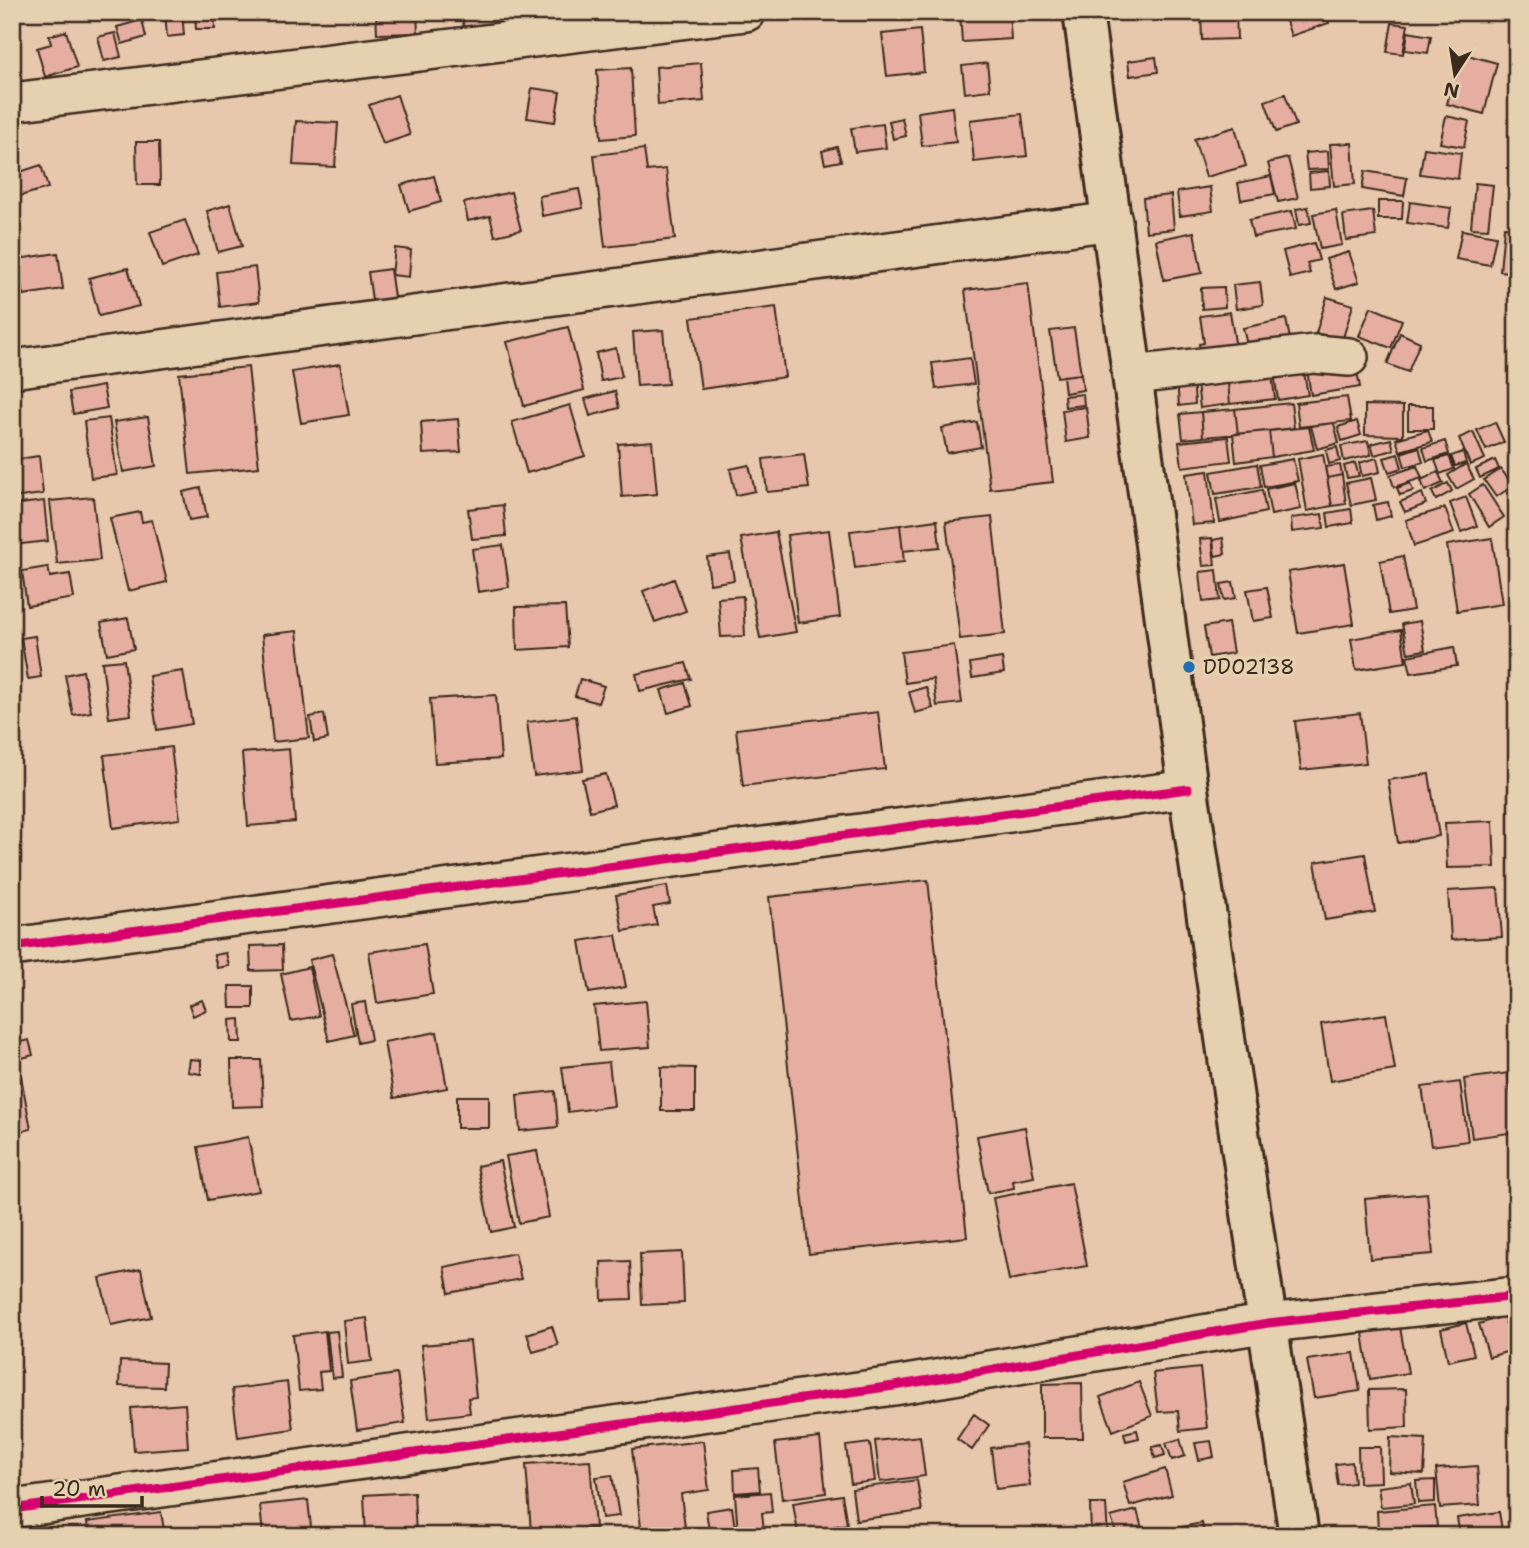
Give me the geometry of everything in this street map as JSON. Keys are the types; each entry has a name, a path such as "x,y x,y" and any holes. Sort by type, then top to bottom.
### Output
{"main road":[{"path":"1083,12 1188,789 1299,1536"}],"street":[{"path":"12,102 746,12"},
{"path":"12,369 1112,221"},
{"path":"1133,375 1314,354 1349,357"},
{"path":"12,947 1188,789"},
{"path":"12,1509 894,1386 1268,1323 1517,1296"}],"building":[{"path":"165,12 182,12 184,35 167,37"},
{"path":"195,12 214,12 215,29 196,29"},
{"path":"376,12 417,12 418,33 377,34"},
{"path":"460,12 515,12 516,18 465,30"},
{"path":"960,12 1009,12 1011,39 962,42"},
{"path":"1201,12 1236,12 1237,39 1202,40"},
{"path":"1283,12 1325,12 1329,23 1291,36"},
{"path":"142,20 146,37 122,44 117,27"},
{"path":"1392,23 1408,25 1403,54 1387,52"},
{"path":"12,28 18,45 12,48"},
{"path":"920,30 924,72 887,76 882,34"},
{"path":"66,31 77,67 45,77 37,48 51,44 49,36"},
{"path":"1408,32 1431,36 1428,53 1405,50"},
{"path":"115,33 121,57 104,61 98,37"},
{"path":"1460,53 1497,63 1484,114 1447,104"},
{"path":"1156,57 1158,72 1130,76 1128,61"},
{"path":"701,63 704,101 658,105 656,67"},
{"path":"987,63 990,90 965,93 962,66"},
{"path":"631,68 635,136 601,139 597,70"},
{"path":"532,88 560,92 555,122 527,118"},
{"path":"1285,94 1296,125 1276,132 1265,101"},
{"path":"397,95 410,135 383,144 369,105"},
{"path":"952,107 956,142 922,146 918,112"},
{"path":"1022,114 1027,156 974,162 970,120"},
{"path":"1446,116 1469,121 1464,147 1440,143"},
{"path":"902,118 906,136 893,139 889,121"},
{"path":"296,121 338,123 335,167 293,165"},
{"path":"883,124 886,148 855,152 851,128"},
{"path":"1235,127 1246,166 1206,177 1194,139"},
{"path":"136,142 159,142 160,185 137,185"},
{"path":"1352,143 1355,184 1334,186 1330,144"},
{"path":"837,147 841,161 825,164 822,151"},
{"path":"1424,148 1461,153 1458,179 1420,174"},
{"path":"644,149 647,171 666,169 675,239 605,247 594,155"},
{"path":"1328,151 1329,169 1307,170 1305,153"},
{"path":"1288,158 1298,198 1278,202 1268,163"},
{"path":"41,165 48,188 20,196 14,174"},
{"path":"1329,171 1330,186 1310,188 1309,173"},
{"path":"1365,171 1407,178 1404,196 1362,189"},
{"path":"434,176 441,202 409,211 401,185"},
{"path":"1271,176 1275,194 1241,200 1238,183"},
{"path":"1475,183 1493,185 1488,229 1471,228"},
{"path":"1210,187 1213,211 1180,216 1177,192"},
{"path":"579,189 583,208 542,216 539,196"},
{"path":"511,192 521,230 495,236 490,216 468,221 464,203"},
{"path":"1171,195 1174,229 1146,232 1143,198"},
{"path":"1378,201 1403,201 1402,219 1378,219"},
{"path":"1410,202 1451,208 1448,228 1407,223"},
{"path":"230,204 242,246 218,252 207,211"},
{"path":"1308,207 1311,223 1299,225 1296,209"},
{"path":"1336,210 1342,245 1320,249 1313,214"},
{"path":"1292,211 1296,229 1253,237 1249,220"},
{"path":"1373,211 1376,236 1346,240 1343,215"},
{"path":"185,220 198,255 162,267 150,232"},
{"path":"1504,227 1517,228 1517,273 1500,271"},
{"path":"1462,230 1496,236 1490,265 1456,259"},
{"path":"1194,232 1202,273 1164,280 1156,240"},
{"path":"1314,243 1319,260 1307,263 1310,273 1290,278 1283,251"},
{"path":"395,248 411,250 409,277 392,275"},
{"path":"1349,252 1359,282 1336,289 1326,259"},
{"path":"58,253 63,289 23,295 17,259"},
{"path":"255,267 259,302 220,307 216,272"},
{"path":"128,268 139,306 99,316 89,278"},
{"path":"390,269 395,304 373,307 368,272"},
{"path":"1260,282 1263,305 1236,309 1233,285"},
{"path":"1028,283 1053,482 990,489 965,290"},
{"path":"1224,287 1225,307 1202,309 1201,288"},
{"path":"1327,297 1353,305 1342,341 1316,333"},
{"path":"776,307 785,377 701,389 691,318"},
{"path":"1371,307 1402,320 1391,348 1359,336"},
{"path":"1230,312 1238,360 1202,365 1199,344 1204,343 1200,316"},
{"path":"1286,319 1291,344 1249,353 1243,328"},
{"path":"568,327 584,390 524,406 507,342"},
{"path":"1074,328 1081,374 1057,377 1050,331"},
{"path":"663,330 668,384 637,386 633,332"},
{"path":"1400,333 1420,342 1408,372 1387,364"},
{"path":"616,348 622,377 601,381 596,353"},
{"path":"970,358 974,384 936,389 932,363"},
{"path":"1302,362 1308,395 1278,400 1273,367"},
{"path":"1355,362 1360,387 1311,395 1307,370"},
{"path":"340,364 349,415 301,423 292,372"},
{"path":"248,367 259,467 190,474 179,374"},
{"path":"1271,367 1275,399 1230,404 1227,372"},
{"path":"1227,372 1230,404 1200,408 1196,376"},
{"path":"1081,374 1083,390 1065,393 1063,376"},
{"path":"1193,377 1195,404 1179,406 1177,378"},
{"path":"103,386 107,408 73,414 69,392"},
{"path":"615,391 619,408 590,416 585,399"},
{"path":"1083,394 1084,405 1065,407 1064,396"},
{"path":"1517,395 1517,432 1510,431"},
{"path":"1347,397 1351,421 1299,427 1296,403"},
{"path":"1291,403 1294,428 1238,434 1235,409"},
{"path":"570,405 585,456 527,473 512,422"},
{"path":"1365,405 1403,406 1403,436 1365,435"},
{"path":"1408,406 1433,406 1433,429 1408,429"},
{"path":"1086,407 1090,438 1066,442 1062,410"},
{"path":"1235,409 1238,434 1203,437 1201,412"},
{"path":"1201,412 1203,437 1183,439 1180,414"},
{"path":"148,417 156,466 123,472 114,422"},
{"path":"109,418 117,475 91,478 84,421"},
{"path":"458,419 461,452 423,454 421,422"},
{"path":"1357,421 1361,435 1342,441 1338,427"},
{"path":"977,422 981,447 947,453 942,428"},
{"path":"1495,422 1504,442 1486,450 1477,430"},
{"path":"1334,423 1339,443 1317,449 1311,426"},
{"path":"1309,427 1314,450 1272,457 1269,431"},
{"path":"1428,430 1432,442 1400,451 1396,439"},
{"path":"1269,431 1272,457 1236,462 1233,434"},
{"path":"1473,432 1485,459 1470,465 1459,438"},
{"path":"1228,437 1231,461 1182,467 1179,442"},
{"path":"1391,439 1394,450 1374,455 1371,444"},
{"path":"652,441 657,494 622,497 618,444"},
{"path":"1368,441 1371,455 1344,461 1341,446"},
{"path":"1445,441 1449,454 1427,461 1423,448"},
{"path":"1337,447 1340,461 1329,464 1326,450"},
{"path":"1419,447 1423,462 1405,467 1401,453"},
{"path":"1463,452 1466,463 1455,466 1451,456"},
{"path":"804,454 809,488 767,492 763,459"},
{"path":"1323,454 1332,506 1307,511 1298,459"},
{"path":"1398,454 1402,468 1389,472 1384,458"},
{"path":"39,456 43,494 12,498 12,460"},
{"path":"1449,456 1454,469 1440,474 1435,460"},
{"path":"1377,458 1380,472 1362,476 1359,463"},
{"path":"1293,459 1298,481 1264,487 1260,465"},
{"path":"1495,460 1499,469 1480,478 1476,469"},
{"path":"1355,463 1359,476 1347,478 1344,466"},
{"path":"1257,464 1261,487 1215,494 1211,472"},
{"path":"1466,464 1474,479 1456,489 1448,475"},
{"path":"749,465 755,491 736,495 730,469"},
{"path":"1340,465 1342,475 1327,478 1325,467"},
{"path":"1417,466 1422,478 1394,487 1390,475"},
{"path":"1501,469 1513,486 1496,497 1484,480"},
{"path":"1208,471 1214,523 1192,525 1186,474"},
{"path":"1438,472 1443,483 1425,491 1421,480"},
{"path":"1342,475 1346,504 1332,506 1327,478"},
{"path":"1371,478 1376,500 1351,505 1346,483"},
{"path":"1295,483 1301,509 1271,515 1266,489"},
{"path":"1410,483 1413,491 1400,495 1397,488"},
{"path":"1448,483 1452,491 1436,500 1432,492"},
{"path":"1483,485 1504,517 1489,527 1469,494"},
{"path":"201,488 207,517 189,520 183,492"},
{"path":"1262,490 1266,512 1220,522 1216,499"},
{"path":"1422,493 1426,504 1405,512 1400,502"},
{"path":"93,497 100,560 57,564 50,501"},
{"path":"1466,497 1477,526 1461,532 1450,503"},
{"path":"44,501 48,541 13,545 12,505"},
{"path":"1388,502 1391,516 1376,520 1373,505"},
{"path":"503,505 506,536 472,539 468,509"},
{"path":"1445,508 1454,533 1414,546 1406,520"},
{"path":"1351,509 1353,523 1329,527 1327,513"},
{"path":"140,512 142,522 152,520 167,582 128,591 110,518"},
{"path":"1322,514 1324,528 1292,532 1291,518"},
{"path":"992,517 1005,634 960,639 946,522"},
{"path":"937,520 940,547 903,551 900,525"},
{"path":"900,525 904,562 855,568 850,531"},
{"path":"829,530 840,617 798,623 787,535"},
{"path":"776,532 796,632 760,638 741,538"},
{"path":"1212,538 1215,565 1203,566 1200,539"},
{"path":"1223,538 1225,554 1215,556 1213,540"},
{"path":"1492,538 1502,604 1457,611 1447,545"},
{"path":"503,545 509,587 478,592 472,549"},
{"path":"730,554 734,580 710,584 707,557"},
{"path":"1403,556 1413,610 1389,614 1380,561"},
{"path":"1344,563 1354,624 1298,633 1288,572"},
{"path":"48,567 50,577 70,574 74,598 27,606 22,571"},
{"path":"1217,570 1220,600 1203,602 1200,572"},
{"path":"674,579 686,611 655,622 643,591"},
{"path":"1233,582 1236,598 1224,600 1221,584"},
{"path":"1267,587 1273,618 1253,621 1247,590"},
{"path":"743,596 745,636 721,637 718,598"},
{"path":"565,606 568,647 517,650 516,607"},
{"path":"128,618 134,649 107,654 101,623"},
{"path":"1420,621 1425,650 1408,653 1402,624"},
{"path":"1228,623 1233,653 1209,657 1204,627"},
{"path":"1401,630 1406,662 1356,670 1351,639"},
{"path":"297,631 309,738 273,742 262,635"},
{"path":"35,636 41,677 28,679 21,638"},
{"path":"954,645 962,703 937,706 933,679 905,683 901,652"},
{"path":"1454,647 1457,666 1411,673 1407,656"},
{"path":"1002,658 1004,673 972,678 970,663"},
{"path":"124,660 131,715 109,718 102,662"},
{"path":"686,663 691,679 640,691 636,674"},
{"path":"83,671 91,712 73,715 65,675"},
{"path":"183,671 192,724 157,730 149,676"},
{"path":"580,679 604,686 598,703 575,696"},
{"path":"685,683 692,706 668,713 661,690"},
{"path":"926,687 933,708 915,713 909,692"},
{"path":"496,695 501,759 435,763 430,699"},
{"path":"878,712 885,769 743,786 736,729"},
{"path":"1360,713 1366,763 1301,770 1295,721"},
{"path":"324,714 328,739 314,742 310,717"},
{"path":"576,716 583,770 534,776 527,722"},
{"path":"171,747 180,819 113,828 104,755"},
{"path":"289,749 295,822 248,826 242,753"},
{"path":"606,774 614,805 590,811 582,779"},
{"path":"1429,774 1439,836 1398,843 1388,780"},
{"path":"1493,821 1495,867 1447,868 1445,823"},
{"path":"1365,854 1375,912 1325,920 1315,862"},
{"path":"928,880 967,1237 809,1254 769,897"},
{"path":"667,886 670,904 653,907 657,925 623,931 616,895"},
{"path":"1498,888 1502,937 1451,940 1448,891"},
{"path":"616,935 626,987 589,993 580,941"},
{"path":"425,944 433,994 377,1003 369,952"},
{"path":"282,945 283,970 251,971 250,946"},
{"path":"226,953 229,966 217,968 214,955"},
{"path":"332,954 354,1035 329,1041 309,960"},
{"path":"309,967 319,1016 291,1021 281,974"},
{"path":"229,986 253,986 253,1008 230,1008"},
{"path":"202,1000 206,1010 193,1016 189,1005"},
{"path":"646,1001 650,1047 599,1051 594,1006"},
{"path":"365,1002 371,1040 358,1043 351,1004"},
{"path":"1386,1014 1395,1070 1330,1081 1321,1024"},
{"path":"240,1019 241,1042 231,1042 230,1020"},
{"path":"437,1032 447,1088 394,1098 384,1042"},
{"path":"29,1040 33,1055 12,1061 12,1044"},
{"path":"190,1059 201,1060 201,1074 188,1072"},
{"path":"231,1060 261,1060 263,1106 232,1107"},
{"path":"609,1062 614,1106 568,1112 562,1067"},
{"path":"661,1067 695,1068 695,1111 661,1111"},
{"path":"1508,1073 1517,1132 1472,1138 1464,1079"},
{"path":"21,1077 31,1129 12,1133 12,1079"},
{"path":"1460,1082 1468,1141 1431,1146 1422,1087"},
{"path":"555,1091 558,1127 520,1131 517,1095"},
{"path":"457,1096 489,1096 489,1128 457,1128"},
{"path":"1025,1127 1034,1177 1013,1181 1014,1188 988,1193 977,1136"},
{"path":"248,1137 259,1191 208,1200 198,1147"},
{"path":"537,1151 549,1217 519,1223 506,1156"},
{"path":"500,1161 514,1227 491,1232 477,1166"},
{"path":"1071,1183 1087,1266 1009,1280 993,1198"},
{"path":"1427,1193 1433,1254 1370,1259 1365,1199"},
{"path":"682,1252 684,1303 642,1305 640,1254"},
{"path":"515,1253 521,1279 449,1293 444,1267"},
{"path":"630,1261 632,1299 602,1300 601,1262"},
{"path":"141,1269 151,1317 111,1325 100,1278"},
{"path":"1504,1316 1513,1350 1489,1357 1479,1324"},
{"path":"367,1318 372,1361 348,1364 344,1321"},
{"path":"1466,1323 1474,1355 1448,1361 1441,1329"},
{"path":"552,1326 558,1345 533,1352 527,1334"},
{"path":"1400,1327 1408,1373 1370,1379 1363,1333"},
{"path":"325,1331 329,1371 319,1372 321,1389 299,1391 293,1335"},
{"path":"337,1331 342,1377 332,1378 327,1332"},
{"path":"470,1341 476,1397 468,1398 470,1413 429,1418 421,1345"},
{"path":"1354,1353 1360,1391 1314,1398 1307,1360"},
{"path":"120,1361 165,1363 164,1387 119,1386"},
{"path":"1200,1368 1207,1428 1180,1431 1178,1411 1158,1412 1153,1373"},
{"path":"397,1374 405,1423 357,1430 350,1381"},
{"path":"287,1382 293,1429 238,1437 232,1389"},
{"path":"1139,1382 1152,1416 1113,1431 1100,1397"},
{"path":"1082,1383 1083,1438 1042,1438 1042,1384"},
{"path":"1406,1389 1407,1427 1370,1429 1369,1390"},
{"path":"185,1404 188,1447 134,1451 131,1408"},
{"path":"974,1414 989,1425 972,1450 957,1439"},
{"path":"1137,1430 1139,1438 1126,1441 1124,1433"},
{"path":"920,1436 925,1476 880,1482 875,1441"},
{"path":"1390,1437 1426,1439 1424,1474 1389,1472"},
{"path":"820,1438 826,1493 782,1499 775,1443"},
{"path":"1180,1439 1185,1456 1172,1460 1166,1443"},
{"path":"703,1441 709,1490 681,1494 686,1536 642,1536 632,1449"},
{"path":"1211,1441 1214,1457 1199,1460 1195,1443"},
{"path":"870,1443 875,1481 851,1484 846,1446"},
{"path":"1025,1444 1030,1485 996,1489 991,1448"},
{"path":"1162,1445 1165,1455 1155,1458 1152,1447"},
{"path":"1358,1447 1380,1447 1381,1482 1359,1483"},
{"path":"590,1460 595,1528 531,1532 526,1464"},
{"path":"1352,1462 1354,1483 1338,1485 1335,1464"},
{"path":"1477,1466 1480,1505 1440,1508 1436,1469"},
{"path":"758,1468 760,1491 735,1493 734,1470"},
{"path":"1165,1469 1172,1495 1130,1506 1123,1482"},
{"path":"612,1475 619,1516 602,1518 596,1477"},
{"path":"917,1480 922,1511 856,1520 852,1489"},
{"path":"1435,1480 1435,1502 1418,1503 1416,1481"},
{"path":"1411,1483 1414,1504 1381,1507 1378,1487"},
{"path":"414,1492 416,1536 366,1536 364,1495"},
{"path":"770,1492 772,1512 762,1513 764,1530 738,1533 735,1495"},
{"path":"842,1495 847,1524 798,1533 793,1503"},
{"path":"308,1500 312,1536 263,1536 260,1505"},
{"path":"1090,1504 1106,1504 1108,1536 1091,1536"},
{"path":"1435,1506 1437,1527 1378,1531 1377,1511"},
{"path":"732,1507 736,1536 710,1536 706,1511"},
{"path":"1137,1510 1144,1536 1117,1536 1111,1517"},
{"path":"1517,1511 1517,1536 1512,1536 1509,1512"},
{"path":"161,1512 165,1536 89,1536 87,1522"},
{"path":"1499,1512 1503,1536 1460,1536 1457,1518"},
{"path":"1202,1523 1204,1536 1151,1536 1151,1533"}],"cycle path":[{"path":"12,947 1188,789"},
{"path":"12,1509 894,1386 1268,1323 1517,1296"}],"place":[{"name":"DD02138","path":"1189,667"}]}
